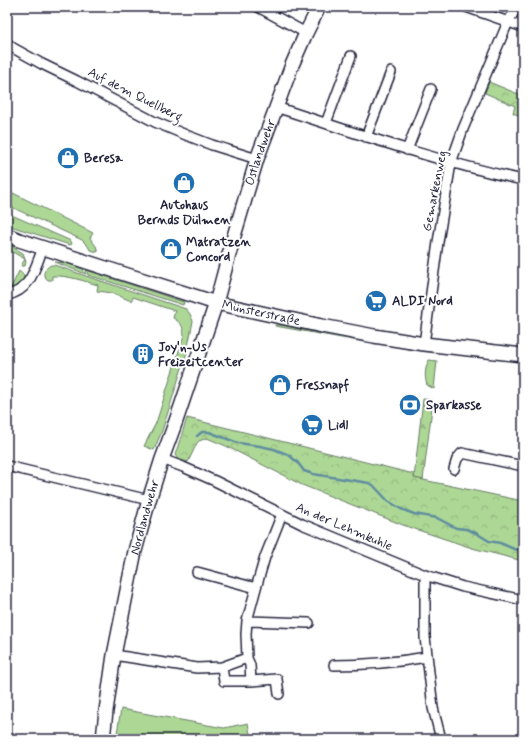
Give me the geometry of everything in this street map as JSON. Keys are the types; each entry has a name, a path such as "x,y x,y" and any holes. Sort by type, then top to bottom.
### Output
{"main road":[{"name":"Ostlandwehr","path":"216,303 257,159 306,33 319,7"},
{"name":"Münsterstraße","path":"7,235 43,248 216,303 322,326 424,344 523,355"},
{"name":"Nordlandwehr","path":"103,739 114,655 135,551 162,459 216,303"}],"street":[{"path":"258,7 306,33"},
{"path":"466,7 523,27"},
{"name":"Gemarkenweg","path":"424,344 438,242 451,163 463,129 508,22 517,7"},
{"name":"Auf dem Quellberg","path":"7,43 13,48 155,122 212,145 257,159"},
{"path":"326,123 351,56"},
{"path":"366,137 391,72"},
{"path":"407,150 431,89"},
{"path":"276,107 407,150 451,163 523,180"},
{"path":"7,295 26,285 43,248"},
{"path":"454,469 457,459 462,453 523,466"},
{"name":"An der Lehmkuhle","path":"162,459 215,480 302,524 425,575 463,587 523,600"},
{"path":"7,466 149,500"},
{"path":"251,681 250,665 247,658 247,621 265,557 282,514"},
{"path":"197,572 256,588"},
{"path":"425,575 425,637 433,708 441,739"},
{"path":"247,621 309,623"},
{"path":"114,655 197,668 222,667 247,658"},
{"path":"334,665 355,665 411,660 427,657"},
{"path":"222,667 224,681 277,679 279,694"}],"green space":[{"path":"489,82 523,96 523,117 513,113 515,106 485,93"},
{"path":"7,190 93,233 90,238 96,246 98,252 90,250 82,240 7,205"},
{"path":"7,213 71,241 72,244 70,245 7,225"},
{"path":"7,241 15,245 14,248 23,253 25,259 7,249"},
{"path":"25,259 25,266 21,266"},
{"path":"54,262 66,263 83,269 86,274"},
{"path":"51,265 186,309 190,314 193,321 187,352 162,431 154,450 144,446 156,423 184,335 181,325 173,318 175,311 133,297 131,301 113,293 97,291 98,285 64,276 52,276 52,280 48,280 44,276 44,272"},
{"path":"86,270 184,302 183,305 88,275"},
{"path":"19,271 24,275 24,278 19,284 10,290"},
{"path":"283,325 364,342 275,326"},
{"path":"429,360 437,361 434,389 427,385 425,378"},
{"path":"423,399 433,400 423,480 414,478"},
{"path":"187,418 414,474 414,478 523,501 523,561 472,548 403,525 302,485 226,446 207,438 197,443 188,462 178,459 175,455"},
{"path":"121,709 224,728 248,723 251,739 116,739"}],"waterway":[{"path":"197,436 202,432 209,432 238,443 274,449 289,455 304,471 313,474 369,483 373,485 388,501 401,509 414,514 437,518 456,528 466,529 476,533 489,541 523,551"}],"place":[{"name":"Beresa","path":"68,158"},
{"name":"Autohaus Bernds Dülmen","path":"184,183"},
{"name":"Matratzen Concord","path":"171,249"},
{"name":"ALDI Nord","path":"376,301"},
{"name":"Joy'n-Us Freizeitcenter","path":"143,354"},
{"name":"Fressnapf","path":"280,385"},
{"name":"Sparkasse","path":"410,405"},
{"name":"Lidl","path":"312,425"}]}
